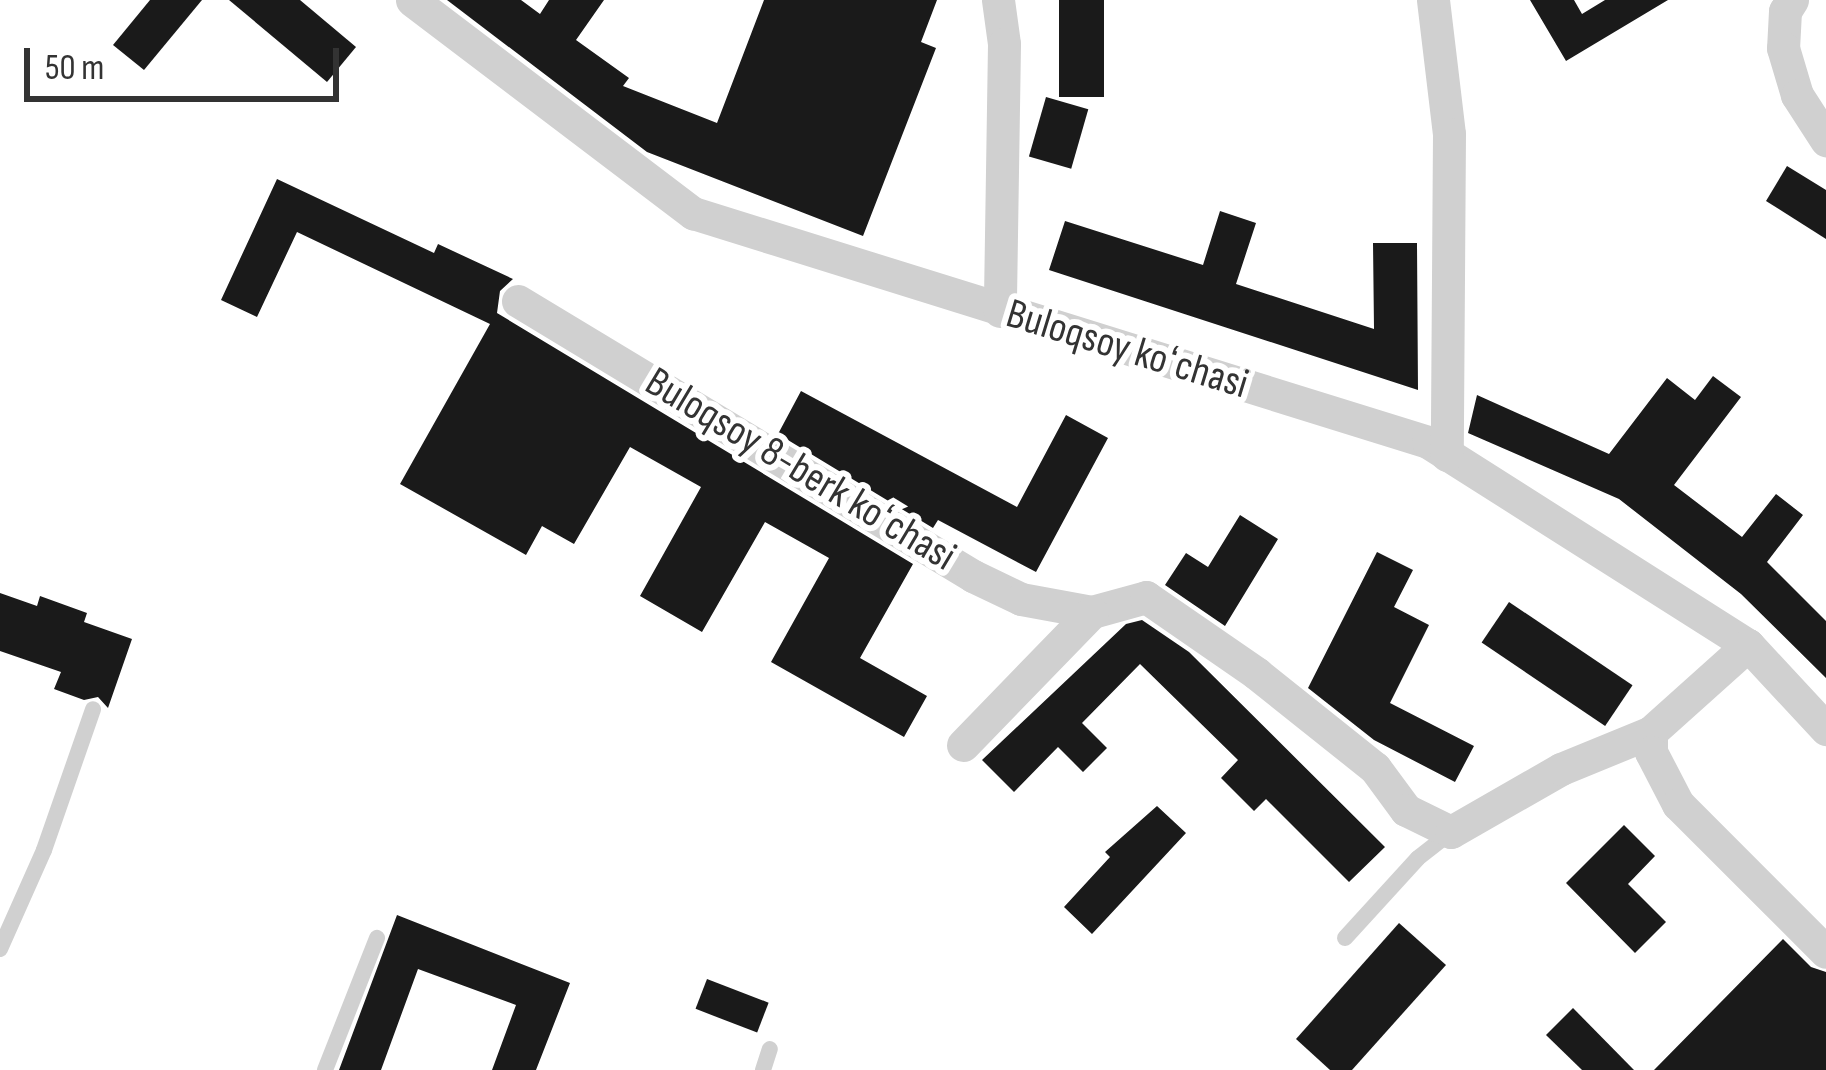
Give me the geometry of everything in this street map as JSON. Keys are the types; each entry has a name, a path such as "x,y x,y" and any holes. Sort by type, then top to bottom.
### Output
{"street":[{"name":"Buloqsoy koʻchasi","path":"412,0 693,213 1428,442 1748,645 1826,729"},
{"path":"998,0 1004,44 1000,311"},
{"path":"1433,0 1449,134 1447,454"},
{"path":"1792,0 1785,10 1783,48 1796,95 1826,140"},
{"name":"Buloqsoy 8-berk koʻchasi","path":"518,301 973,576 1021,599 1093,612 1146,597 1256,674 1375,768 1406,810 1451,832"},
{"path":"963,745 1093,612"},
{"path":"1451,832 1561,769 1652,731 1748,645"},
{"path":"1652,731 1651,752 1678,804 1826,952"}],"lane":[{"path":"0,949 44,850 94,709"},
{"path":"1345,938 1418,857 1451,832"},
{"path":"325,1070 377,938"},
{"path":"763,1070 770,1049"}],"building":[{"path":"150,0 202,0 144,70 113,45"},
{"path":"229,0 300,0 356,47 327,82"},
{"path":"447,0 521,0 540,14 549,0 604,0 576,40 629,78 623,86 717,123 764,0 937,0 921,42 936,48 863,236 647,152"},
{"path":"1059,0 1104,0 1104,97 1059,97"},
{"path":"1530,0 1574,0 1582,14 1605,0 1668,0 1566,61"},
{"path":"1046,97 1088,109 1071,169 1029,157"},
{"path":"1787,166 1826,190 1826,239 1766,201"},
{"path":"277,179 434,253 438,244 513,279 500,291 497,313 913,564 860,658 927,696 904,737 771,662 829,558 765,522 702,632 640,596 701,487 630,447 574,544 542,526 526,555 400,484 490,324 297,232 257,317 221,300"},
{"path":"1220,211 1256,223 1236,284 1374,329 1373,243 1417,243 1418,390 1049,270 1065,221 1203,265"},
{"path":"1713,376 1741,397 1674,485 1742,537 1776,494 1803,515 1767,562 1826,621 1826,678 1741,594 1619,499 1468,433 1477,395 1609,454 1667,378 1695,400"},
{"path":"801,391 1017,507 1066,415 1108,438 1036,572 938,520 933,528 778,434"},
{"path":"1240,515 1278,539 1225,626 1165,585 1186,553 1208,567"},
{"path":"1377,552 1413,570 1394,607 1429,625 1390,703 1474,746 1455,782 1374,740 1308,688"},
{"path":"0,593 37,606 40,596 87,613 84,622 132,639 108,708 98,697 84,700 54,689 61,672 0,651"},
{"path":"1509,602 1633,685 1605,726 1482,643"},
{"path":"1142,620 1189,652 1385,847 1349,882 1266,799 1254,811 1221,778 1238,760 1140,664 1082,723 1107,748 1083,772 1058,747 1014,792 982,760 1126,624"},
{"path":"1157,806 1186,833 1092,934 1064,907 1110,857 1105,852"},
{"path":"1624,825 1655,856 1628,884 1666,922 1635,953 1566,883"},
{"path":"397,915 570,983 536,1070 492,1070 516,1005 418,969 381,1070 339,1070"},
{"path":"1399,923 1446,965 1352,1070 1330,1070 1296,1039"},
{"path":"1783,939 1811,967 1826,972 1826,1070 1654,1070"},
{"path":"707,979 769,1003 757,1033 696,1009"},
{"path":"1573,1008 1634,1070 1582,1070 1546,1035"}]}
